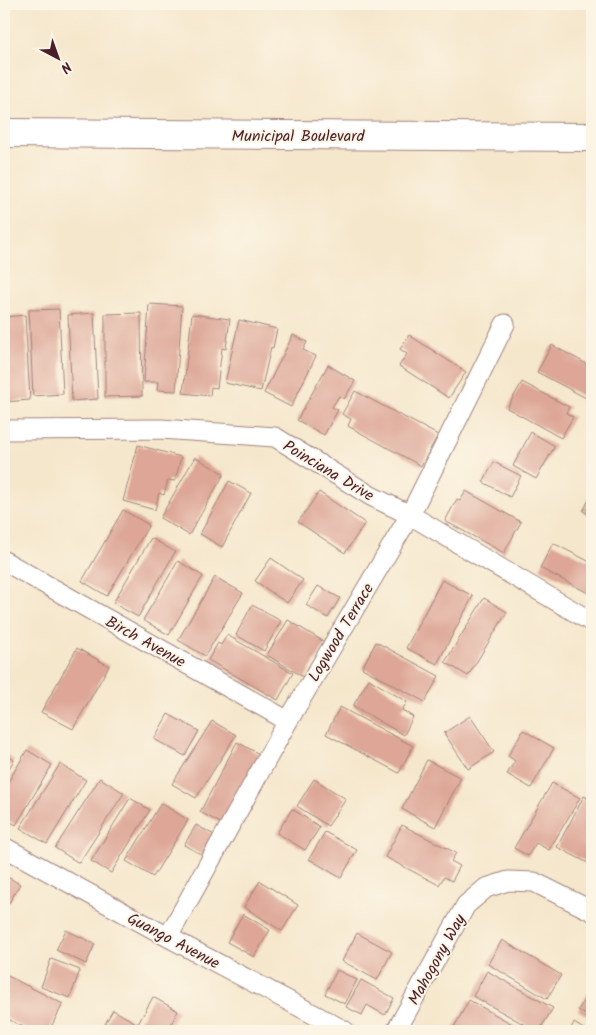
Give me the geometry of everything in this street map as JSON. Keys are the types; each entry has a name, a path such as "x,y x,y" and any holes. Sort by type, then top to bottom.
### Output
{"main road":[{"name":"Municipal Boulevard","path":"4,133 592,137"}],"street":[{"name":"Logwood Terrace","path":"168,937 288,721 410,515 505,324"},
{"name":"Poinciana Drive","path":"4,430 161,429 275,437 370,496 410,515 592,622"},
{"name":"Birch Avenue","path":"4,561 288,721"},
{"name":"Guango Avenue","path":"4,847 345,1031"},
{"name":"Mahogony Way","path":"396,1031 466,905 486,888 508,881 534,882 592,911"}],"building":[{"path":"149,304 182,306 176,391 157,390 158,382 144,382"},
{"path":"59,309 63,394 33,396 29,310"},
{"path":"94,313 98,399 72,401 68,315"},
{"path":"141,313 142,396 105,397 105,314"},
{"path":"192,314 230,319 226,349 222,348 217,388 211,387 210,396 183,393"},
{"path":"25,315 30,400 4,402 4,317"},
{"path":"239,320 277,329 261,391 225,383"},
{"path":"293,335 307,342 303,350 316,356 291,407 264,393"},
{"path":"409,335 466,372 449,398 399,366 407,354 400,349"},
{"path":"552,345 592,367 592,391 588,399 537,372"},
{"path":"328,365 355,381 344,399 339,396 332,407 338,410 324,435 297,420"},
{"path":"522,382 569,407 566,413 573,417 561,438 507,408"},
{"path":"355,391 438,435 421,466 348,426 351,419 342,414"},
{"path":"531,432 555,446 536,479 513,466"},
{"path":"138,445 181,457 175,481 168,480 164,495 159,493 155,510 123,501"},
{"path":"195,457 224,474 189,535 160,518"},
{"path":"494,462 521,476 510,497 483,482"},
{"path":"229,481 251,493 222,547 200,534"},
{"path":"466,491 521,522 504,553 445,521 457,499 460,501"},
{"path":"319,492 365,523 345,553 298,522"},
{"path":"592,494 592,517 583,511"},
{"path":"123,510 149,525 107,596 82,581"},
{"path":"151,538 175,552 138,617 113,603"},
{"path":"553,543 592,563 592,595 540,568"},
{"path":"271,558 303,580 287,603 255,581"},
{"path":"178,561 203,576 169,635 143,620"},
{"path":"215,577 243,593 205,656 178,640"},
{"path":"442,580 473,596 437,664 406,648"},
{"path":"318,586 340,598 328,618 306,605"},
{"path":"484,598 507,612 468,676 445,662"},
{"path":"252,605 281,621 264,651 236,635"},
{"path":"288,620 326,643 305,678 267,655"},
{"path":"227,635 293,673 278,700 208,660 218,643 221,645"},
{"path":"376,642 439,676 425,702 362,668"},
{"path":"77,648 109,666 73,729 41,712"},
{"path":"369,679 407,702 402,710 413,717 404,735 353,706"},
{"path":"340,707 413,746 399,773 326,734"},
{"path":"168,714 199,731 185,756 154,739"},
{"path":"470,716 494,752 468,769 444,733"},
{"path":"212,721 236,735 196,798 172,784"},
{"path":"523,730 554,748 531,788 507,774 515,761 508,756"},
{"path":"237,742 263,756 226,826 200,812"},
{"path":"27,750 52,765 16,825 4,818 4,789"},
{"path":"4,753 14,760 4,777"},
{"path":"427,760 461,778 435,827 402,809"},
{"path":"60,764 86,780 47,844 20,828"},
{"path":"100,778 124,793 79,863 55,848"},
{"path":"314,779 346,799 328,826 297,806"},
{"path":"552,783 580,798 549,850 536,843 528,856 514,848"},
{"path":"584,796 592,800 592,855 588,863 557,847"},
{"path":"130,798 150,810 111,873 91,861"},
{"path":"161,803 188,820 153,877 126,861"},
{"path":"292,809 320,827 305,850 277,833"},
{"path":"196,825 216,836 204,856 184,845"},
{"path":"402,825 456,853 451,861 460,866 452,881 444,877 439,885 385,857"},
{"path":"325,832 357,850 341,878 309,859"},
{"path":"4,875 20,884 9,903 4,900"},
{"path":"260,881 298,905 282,931 244,907"},
{"path":"243,914 270,930 254,957 227,942"},
{"path":"66,930 95,944 86,964 56,950"},
{"path":"357,933 392,952 377,980 342,961"},
{"path":"502,940 561,975 547,999 488,964"},
{"path":"51,959 80,970 70,998 41,987"},
{"path":"337,970 357,980 345,1004 325,994"},
{"path":"487,971 553,1008 539,1031 473,996"},
{"path":"4,974 63,1004 49,1031 31,1031 4,1017"},
{"path":"361,980 394,998 385,1015 367,1005 362,1015 346,1007"},
{"path":"590,990 592,991 592,1019 578,1010"},
{"path":"153,997 178,1011 169,1028 175,1031 101,1031 113,1010 138,1024"},
{"path":"469,1000 525,1031 457,1031 453,1029"},
{"path":"574,1023 587,1031 569,1031"}]}
